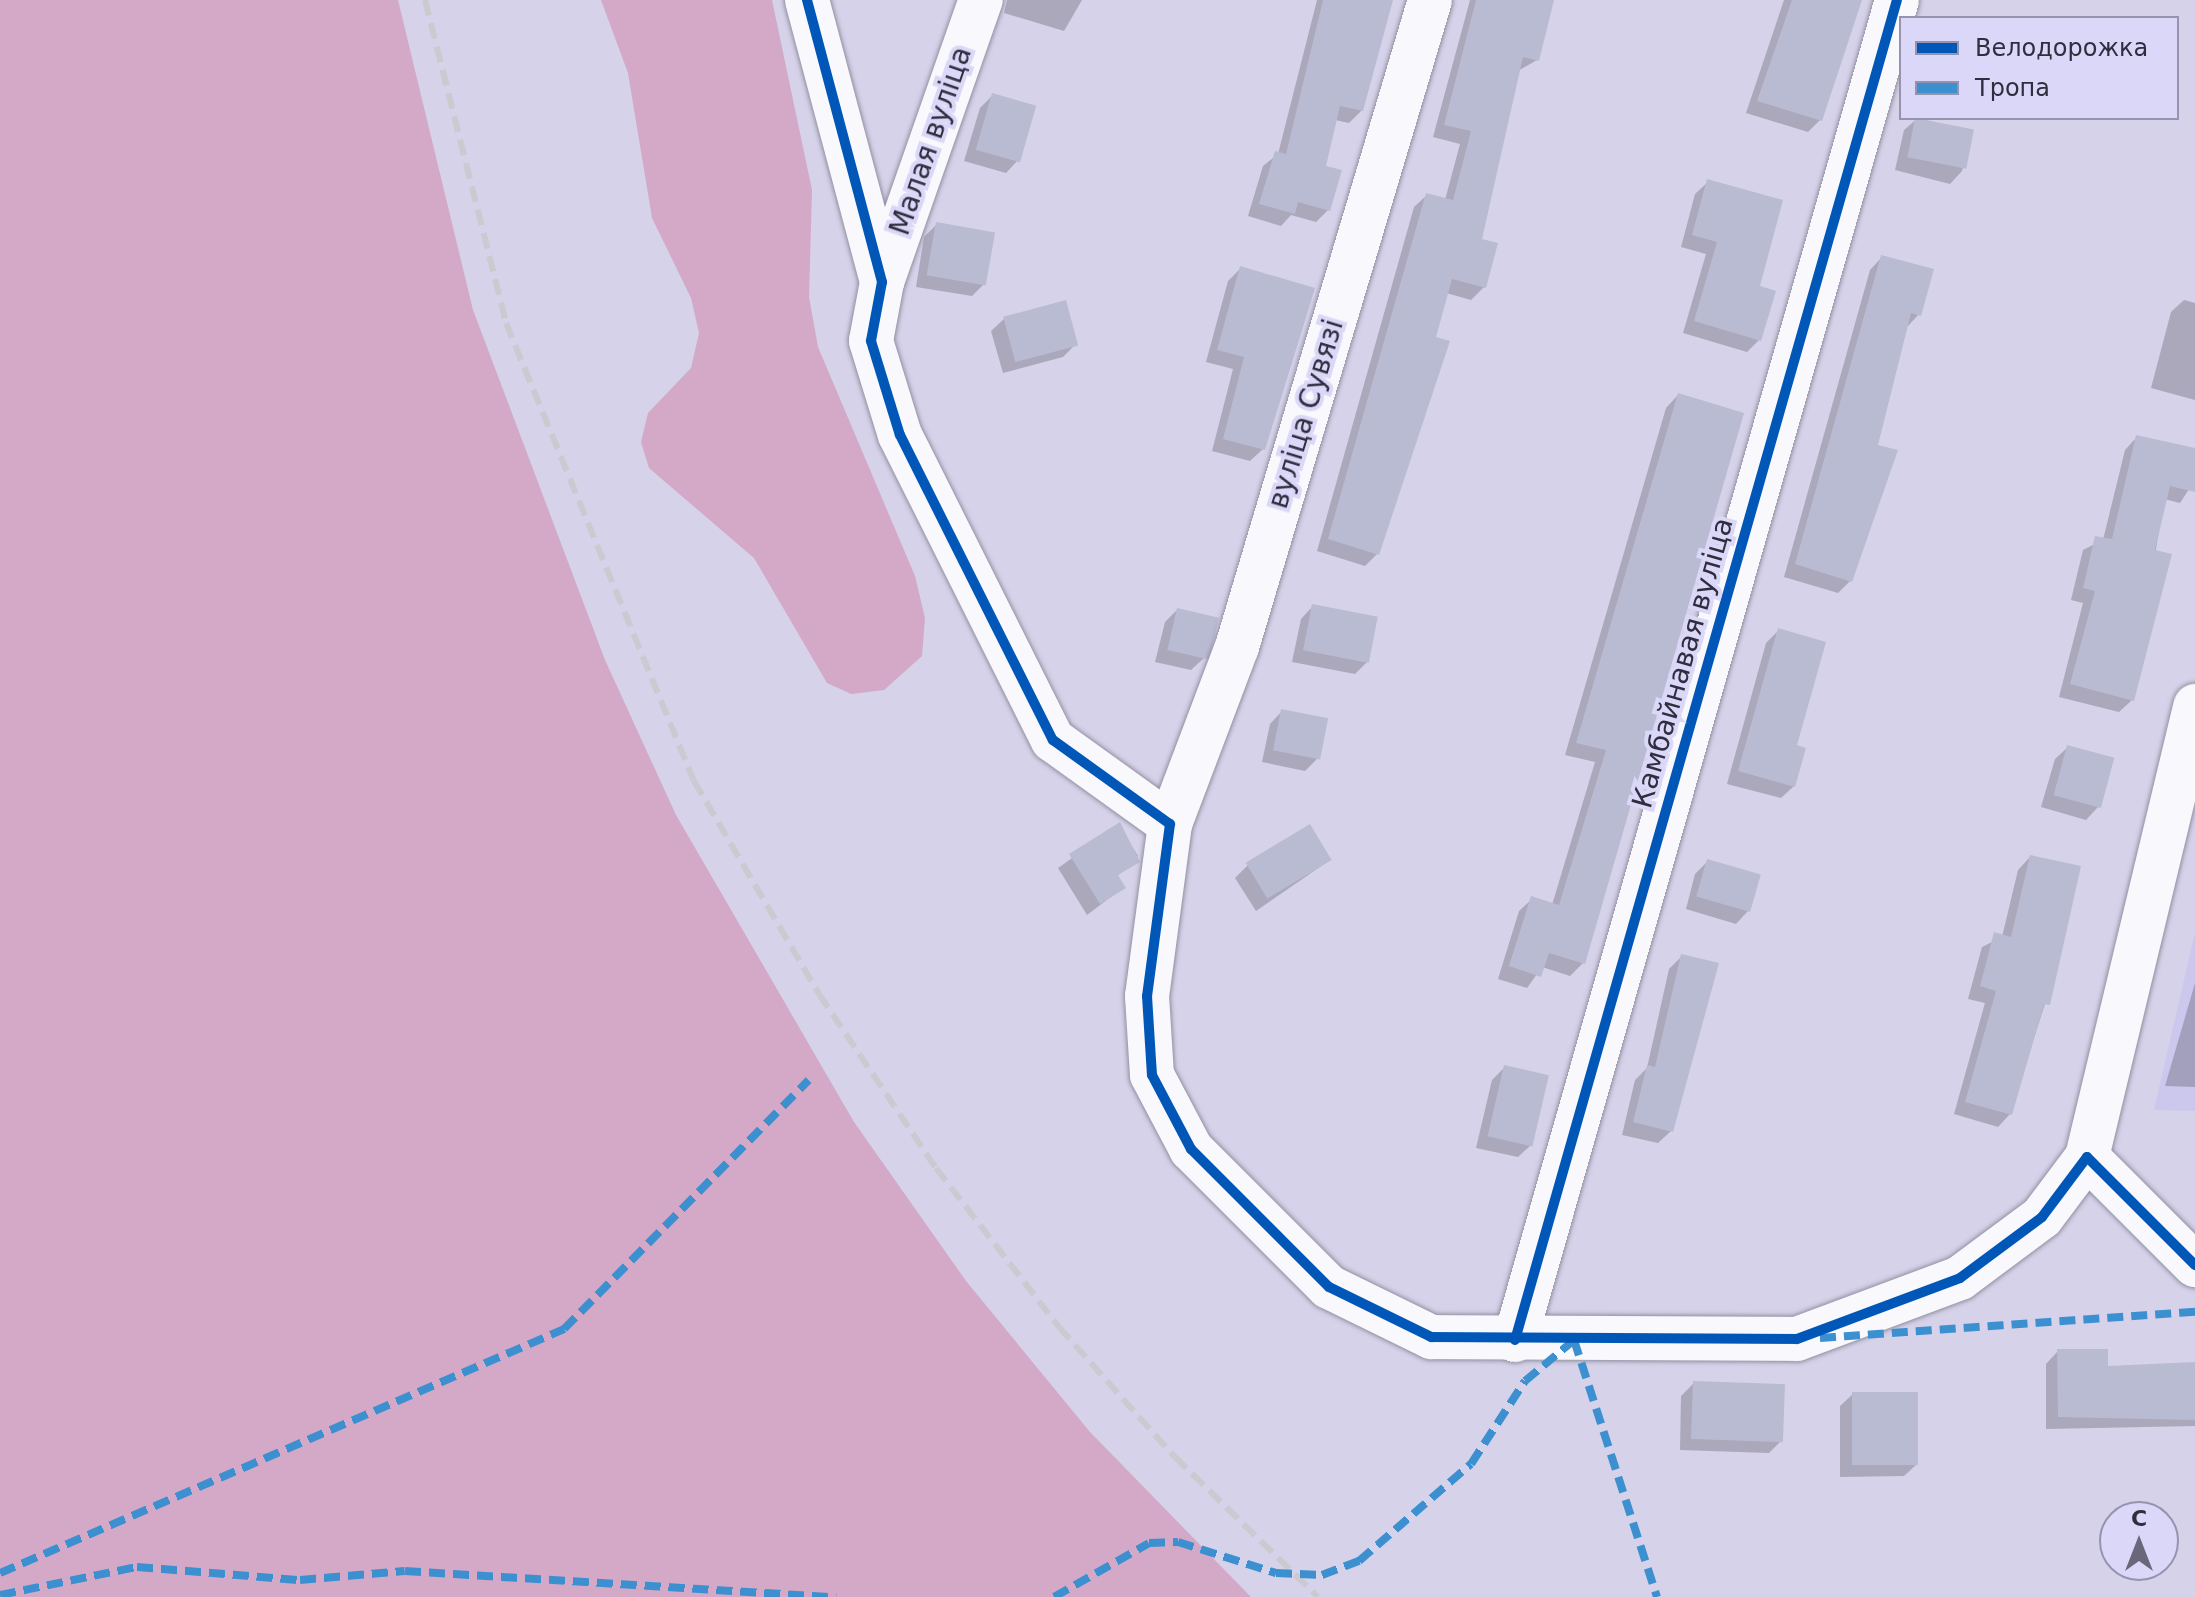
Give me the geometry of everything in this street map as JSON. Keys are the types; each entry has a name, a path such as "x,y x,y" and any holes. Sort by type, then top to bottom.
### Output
{"street":[{"path":"807,0 882,282"},
{"name":"Малая вуліца","path":"981,0 882,282 871,341 900,435 983,612 1053,740 1170,824"},
{"name":"вуліца Сувязі","path":"1430,0 1237,647 1170,824 1147,996 1152,1075 1191,1149 1329,1287 1431,1337 1515,1340 1797,1339 1960,1278 2042,1217 2087,1157"},
{"name":"Камбайнавая вуліца","path":"1515,1340 1897,0"},
{"path":"2195,706 2087,1157 2195,1265"}],"shaded area":[{"path":"0,0 398,0 473,310 605,660 676,815 854,1122 966,1281 1090,1432 1251,1597 0,1597"},
{"path":"601,0 772,0 812,190 809,297 818,347 915,576 925,618 922,656 884,690 851,694 827,683 754,558 649,468 641,442 648,413 691,368 699,333 691,298 652,218 628,73"},
{"path":"2195,932 2195,1111 2154,1110"}],"building":[{"path":"1323,0 1393,0 1363,111 1340,106 1326,166 1342,170 1330,211 1298,202 1295,214 1259,204 1275,151 1286,154"},
{"path":"1476,0 1554,0 1539,61 1523,57 1482,239 1498,243 1486,288 1452,279 1436,337 1450,341 1379,555 1328,539 1426,193 1453,200 1471,131 1444,125"},
{"path":"1792,0 1862,0 1822,121 1757,101"},
{"path":"992,93 1036,106 1020,162 976,150"},
{"path":"1915,120 1974,129 1966,169 1907,157"},
{"path":"1707,179 1783,200 1760,286 1776,291 1761,341 1694,321 1717,242 1692,235"},
{"path":"936,222 995,232 986,286 927,275"},
{"path":"1881,255 1934,269 1921,316 1911,313 1878,445 1898,450 1852,582 1795,564"},
{"path":"1240,266 1315,288 1265,450 1223,439 1244,357 1217,350"},
{"path":"1066,300 1078,345 1015,362 1003,317"},
{"path":"1678,393 1744,413 1585,964 1549,953 1541,977 1509,966 1531,896 1559,905 1606,750 1576,743"},
{"path":"2136,435 2195,448 2195,492 2170,486 2155,550 2172,554 2134,701 2070,684 2095,591 2083,588 2095,536 2112,539"},
{"path":"1312,604 1378,617 1369,663 1303,650"},
{"path":"1177,608 1219,618 1209,660 1167,650"},
{"path":"1778,628 1826,642 1797,745 1806,748 1795,787 1738,771"},
{"path":"1281,709 1328,718 1320,759 1273,750"},
{"path":"2067,745 2114,758 2101,808 2054,795"},
{"path":"1120,822 1140,862 1118,875 1126,888 1100,904 1069,854"},
{"path":"1310,824 1332,860 1267,899 1246,863"},
{"path":"2030,855 2081,866 2050,1005 2044,1004 2012,1115 1965,1102 1996,991 1980,986 1994,932 2011,937"},
{"path":"1707,859 1761,874 1750,912 1696,896"},
{"path":"1681,954 1719,963 1673,1132 1633,1122 1647,1065 1655,1067"},
{"path":"1504,1065 1549,1075 1532,1146 1488,1136"},
{"path":"2057,1349 2108,1349 2108,1366 2195,1362 2195,1420 2058,1417"},
{"path":"1693,1381 1785,1384 1783,1442 1691,1439"},
{"path":"1852,1392 1918,1392 1918,1465 1852,1465"}],"railway":[{"path":"425,0 506,323 694,781 819,994 936,1168 1059,1327 1175,1457 1318,1597"}],"marked path":[{"path":"0,1573 564,1329 809,1080"},
{"path":"1820,1338 2195,1312"},
{"path":"1054,1597 1149,1543 1178,1542 1276,1573 1322,1575 1359,1561 1471,1464 1525,1381 1574,1340 1657,1597"},
{"path":"0,1595 137,1567 300,1580 405,1571 836,1597"}],"cycle path":[{"path":"807,0 882,282 871,341 900,435 1053,740 1170,824 1147,996 1152,1075 1191,1149 1329,1287 1431,1337 1797,1339 1960,1278 2042,1217 2087,1157 2195,1265"},
{"path":"1515,1340 1897,0"}]}
